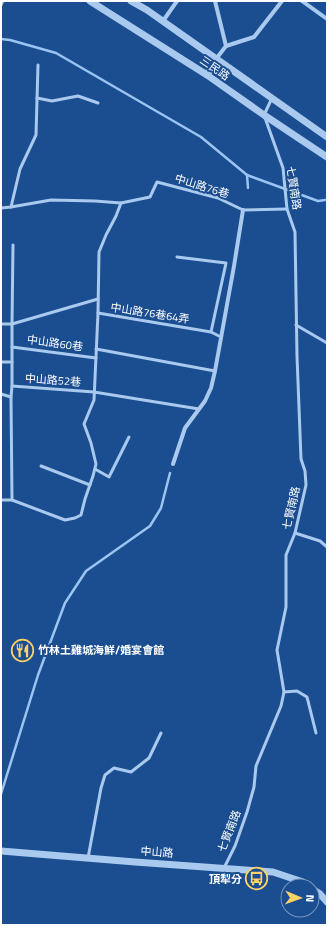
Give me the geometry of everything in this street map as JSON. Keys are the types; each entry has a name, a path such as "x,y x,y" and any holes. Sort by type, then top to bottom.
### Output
{"street":[{"name":"三民路","path":"90,1 207,76 327,157"},
{"name":"三民路","path":"131,1 163,21 327,137"},
{"path":"163,21 177,1"},
{"path":"215,1 226,46"},
{"path":"207,76 216,59 226,46 254,37 282,1"},
{"path":"302,1 327,19"},
{"path":"173,464 185,428 205,401 216,371 243,210"},
{"name":"中山路","path":"1,851 273,872 291,878"},
{"path":"320,894 327,902"}],"lane":[{"path":"11,208 20,169 36,135 38,65"},
{"path":"37,98 52,101 78,96 98,103"},
{"path":"264,115 272,98"},
{"name":"七賢南路","path":"224,868 235,846 247,812 254,787 256,766 281,706 284,692 277,650 286,607 286,555 295,533 306,485 305,471 301,458 296,325 295,232 287,209 283,168 264,115"},
{"name":"中山路76巷","path":"1,208 11,208 51,200 121,203 150,197 157,182 218,198 243,210 287,209"},
{"path":"98,313 98,252 121,203"},
{"path":"12,324 13,245"},
{"path":"177,257 226,263 211,332"},
{"path":"1,324 12,324 98,299"},
{"name":"中山路76巷64弄","path":"95,469 96,464 91,442 84,424 94,400 98,313 211,332 222,338"},
{"name":"中山路52巷","path":"12,324 12,500"},
{"path":"296,325 327,343"},
{"name":"中山路60巷","path":"12,346 96,358"},
{"path":"96,349 216,371"},
{"path":"1,362 12,362"},
{"name":"中山路52巷","path":"12,386 94,392"},
{"path":"94,392 199,409"},
{"path":"1,394 11,397"},
{"path":"1,500 12,500 65,520 76,518 82,514 85,499 95,469 109,477 129,437"},
{"path":"41,466 90,485"},
{"path":"295,533 320,542 327,547"},
{"path":"284,692 297,691 307,697 316,733"},
{"path":"88,858 101,788 105,775 114,768 131,772 148,758 161,733"}],"waterway":[{"path":"1,39 10,40 56,53 201,137 247,175 248,188"},
{"path":"247,175 318,201 325,200"},
{"path":"1,794 38,675 65,603 86,571 150,526 161,508 170,473"}],"place":[{"name":"竹林土雞城海鮮/婚宴會館","path":"23,650"},
{"name":"頂犁分","path":"257,879"}]}
